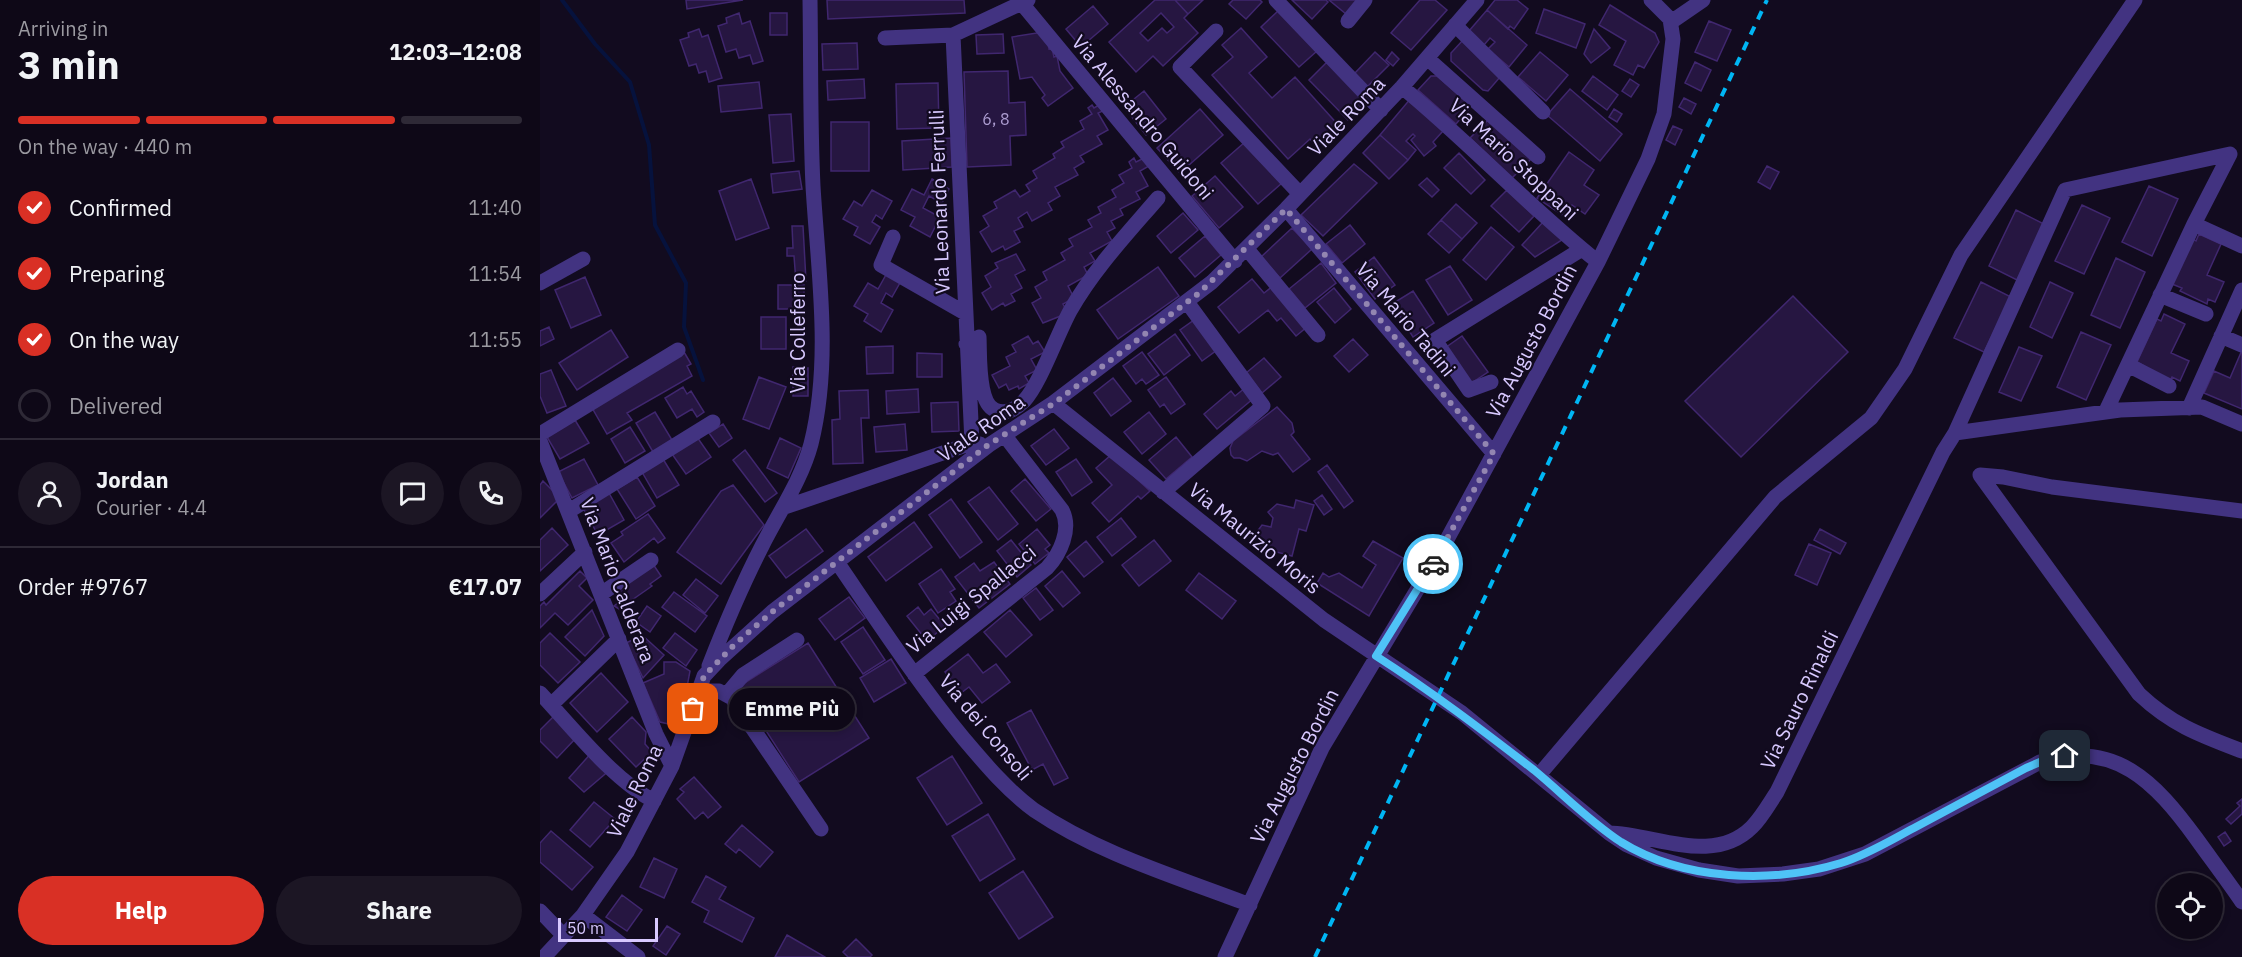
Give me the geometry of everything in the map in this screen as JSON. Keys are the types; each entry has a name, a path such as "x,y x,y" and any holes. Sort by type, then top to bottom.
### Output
{"street":[{"name":"Via Colleferro","path":"702,683 758,554 785,507 811,443 818,407 822,359 812,158 810,0"},
{"path":"1276,0 1381,110"},
{"path":"1348,21 1365,0"},
{"name":"Viale Roma","path":"543,957 583,915 620,864 672,766 702,683 748,631 988,445 1053,404 1187,302 1235,261 1381,110 1477,0"},
{"path":"1651,0 1671,22 1703,0"},
{"path":"1539,775 1776,497 1871,418 1905,369 1961,255 2134,0"},
{"path":"885,38 953,35 1023,1"},
{"name":"Via Alessandro Guidoni","path":"1023,1 1235,261"},
{"name":"Via Augusto Bordin","path":"1225,957 1312,769 1376,656 1444,545 1494,454 1598,262 1656,141 1664,114 1673,50 1671,22"},
{"path":"1455,25 1543,112"},
{"path":"1216,31 1179,67 1300,194"},
{"name":"Via Leonardo Ferrulli","path":"953,35 972,443"},
{"path":"1427,58 1538,157"},
{"name":"Via Mario Stoppani","path":"1402,87 1475,149 1510,187 1552,225 1598,262"},
{"path":"2106,411 2194,224 2236,153"},
{"name":"Via Sauro Rinaldi","path":"1609,833 1639,835 1685,845 1710,847 1730,843 1752,827 1777,792 1943,452 1955,433 2065,190 2236,153"},
{"path":"966,344 979,337 982,389 988,405 1004,412 1013,410 1030,392 1070,311 1083,290 1158,198"},
{"name":"Via Mario Tadini","path":"1286,209 1494,454"},
{"path":"2194,224 2242,246"},
{"path":"893,237 881,266 965,313"},
{"path":"1246,249 1318,335"},
{"path":"1491,382 1468,390 1435,340 1582,249"},
{"path":"540,283 583,259"},
{"path":"2188,408 2221,336 2236,319 2242,290"},
{"path":"2160,295 2206,314"},
{"path":"1163,492 1263,406 1187,302"},
{"path":"2221,336 2242,345"},
{"path":"540,434 678,350"},
{"path":"2128,365 2169,386"},
{"name":"Via Maurizio Moris","path":"1053,404 1316,615 1438,696 1609,833 1636,850 1656,858 1709,872 1747,876 1819,869 1865,854 2040,762 2065,756 2086,755 2124,765 2153,785 2179,814 2242,902"},
{"path":"1955,433 2106,411 2202,407 2242,424"},
{"path":"569,511 713,422"},
{"name":"Via Luigi Spallacci","path":"914,674 1047,568 1066,533 1066,521 1062,510 1005,436"},
{"name":"Via Mario Calderara","path":"540,441 656,734 672,766"},
{"path":"785,507 972,443 988,445"},
{"path":"2242,511 2052,488 2003,477 1980,475 2139,694 2160,714 2192,732 2242,751"},
{"path":"540,594 585,552"},
{"path":"601,594 651,560"},
{"name":"Via dei Consoli","path":"837,562 914,674 988,768 1013,793 1034,809 1105,849 1250,905"},
{"path":"551,705 619,639"},
{"path":"727,694 743,675 797,640"},
{"path":"702,683 727,694 821,829"},
{"path":"540,693 620,776 654,801"},
{"path":"540,911 561,938 540,952"},
{"path":"583,915 638,957"}],"building":[{"path":"686,0 743,0 687,9"},
{"path":"827,0 964,0 965,13 828,19"},
{"path":"1155,0 1175,0 1188,14 1184,18 1198,33 1163,66 1153,56 1136,72 1109,42","holes":["1161,13 1174,27 1167,33 1162,28 1148,41 1140,33"]},
{"path":"1175,0 1203,0 1188,14"},
{"path":"1233,0 1260,0 1262,2 1246,19 1229,4"},
{"path":"1292,0 1326,0 1328,2 1312,19"},
{"path":"1329,0 1358,0 1346,14"},
{"path":"1420,0 1435,0 1447,10 1411,50 1391,33"},
{"path":"1495,0 1517,0 1528,9 1514,29 1510,26 1508,29 1487,10"},
{"path":"1610,5 1655,33 1659,42 1644,68 1638,65 1633,75 1614,65 1626,41 1599,25"},
{"path":"1093,6 1108,24 1081,47 1066,29"},
{"path":"1544,9 1585,24 1576,48 1536,33"},
{"path":"1279,10 1317,51 1299,67 1261,27"},
{"path":"1487,10 1527,45 1509,67 1488,49 1495,42 1490,38 1484,45 1469,31"},
{"path":"739,13 742,24 750,21 763,61 753,64 750,55 739,58 736,49 726,52 718,26 727,23 726,18"},
{"path":"770,13 787,13 787,35 770,35"},
{"path":"1709,21 1731,30 1717,61 1695,52"},
{"path":"1241,28 1267,57 1249,73 1272,98 1295,77 1340,127 1317,147 1310,139 1288,159 1212,75 1233,57 1222,45"},
{"path":"699,29 702,37 708,35 722,78 709,82 706,71 699,73 696,64 689,66 680,40 689,37 688,33"},
{"path":"1594,29 1610,48 1591,63 1584,54"},
{"path":"1043,32 1049,49 1052,48 1054,57 1057,56 1060,71 1073,88 1048,106 1042,98 1045,95 1032,77 1020,79 1012,37"},
{"path":"1003,34 1004,53 977,54 976,35"},
{"path":"1463,40 1500,77 1488,91 1483,90 1451,61 1451,53"},
{"path":"857,43 858,69 823,70 822,44"},
{"path":"1375,52 1389,65 1367,87 1354,74"},
{"path":"1392,52 1399,59 1393,66 1386,60"},
{"path":"1540,52 1568,75 1546,101 1518,77"},
{"path":"1327,62 1366,102 1348,120 1309,80"},
{"path":"1695,62 1711,70 1701,91 1685,83"},
{"path":"1008,71 1009,103 1025,102 1026,135 1010,136 1011,165 967,167 964,72"},
{"path":"1431,76 1437,76 1468,103 1469,109 1456,124 1418,90"},
{"path":"1593,76 1618,95 1607,110 1582,91"},
{"path":"864,79 865,98 828,100 827,81"},
{"path":"1630,79 1639,85 1631,97 1622,91"},
{"path":"759,82 762,108 721,112 718,86"},
{"path":"938,83 939,128 897,129 896,84"},
{"path":"1570,89 1622,134 1600,161 1547,115"},
{"path":"1144,91 1166,119 1146,135 1124,107"},
{"path":"1411,98 1443,131 1433,142 1436,146 1424,156 1411,140 1415,136 1413,134 1406,141 1416,150 1408,160 1380,135"},
{"path":"1684,98 1696,104 1691,114 1679,107"},
{"path":"1092,105 1094,108 1099,105 1103,111 1098,113 1108,130 1097,136 1102,144 1080,156 1084,162 1074,168 1078,175 1055,187 1060,196 1048,203 1052,210 1032,221 1027,212 1018,218 1023,227 1014,231 1020,242 1005,250 1003,246 992,252 980,232 989,226 983,216 997,208 994,202 1015,190 1020,197 1030,191 1026,185 1037,178 1033,171 1055,158 1053,154 1064,147 1061,142 1084,129 1080,121 1092,114 1088,108"},
{"path":"1200,109 1223,135 1180,173 1157,148"},
{"path":"1614,109 1622,114 1617,122 1609,117"},
{"path":"791,114 794,161 773,163 769,115"},
{"path":"1489,119 1531,159 1512,178 1470,138"},
{"path":"831,122 869,122 869,171 831,171"},
{"path":"1673,126 1682,130 1675,145 1666,140"},
{"path":"1380,135 1408,160 1389,179 1363,153"},
{"path":"951,138 952,167 903,170 902,141"},
{"path":"1245,142 1282,183 1258,204 1221,163"},
{"path":"1569,152 1594,170 1584,185 1599,195 1585,214 1572,205 1564,216 1537,198"},
{"path":"1459,153 1485,180 1471,194 1444,168"},
{"path":"1134,158 1136,162 1144,158 1149,166 1140,171 1148,186 1136,192 1140,199 1120,209 1123,215 1111,221 1115,228 1107,232 1112,241 1090,253 1095,261 1084,267 1088,275 1068,286 1074,298 1063,304 1068,313 1043,323 1032,303 1041,298 1035,287 1047,280 1043,272 1065,260 1061,253 1073,246 1069,239 1092,227 1088,220 1101,213 1098,207 1116,197 1112,190 1124,183 1119,175 1132,168 1129,162"},
{"path":"1354,164 1377,183 1323,236 1301,215"},
{"path":"1767,166 1779,172 1770,189 1758,182"},
{"path":"799,171 802,189 773,193 771,174"},
{"path":"1215,176 1243,207 1219,228 1192,196"},
{"path":"1427,178 1439,190 1432,197 1419,185"},
{"path":"751,179 769,228 736,240 719,191"},
{"path":"932,179 949,189 942,203 929,196 923,208 940,217 930,237 910,226 915,217 901,210 912,189 924,195"},
{"path":"2149,186 2178,199 2152,256 2122,242"},
{"path":"872,190 892,201 882,219 876,215 872,222 880,227 870,244 854,235 858,227 843,219 854,201 862,206"},
{"path":"1507,190 1534,216 1519,232 1491,206"},
{"path":"1456,204 1477,223 1462,239 1441,220"},
{"path":"2082,205 2110,218 2084,274 2055,261"},
{"path":"2016,210 2044,224 2017,280 1989,266"},
{"path":"1183,213 1198,230 1171,253 1157,236"},
{"path":"1441,220 1462,239 1449,253 1428,234"},
{"path":"1543,222 1562,240 1535,257 1522,245"},
{"path":"1350,225 1365,244 1342,263 1326,244"},
{"path":"792,226 803,226 806,281 796,282 794,256 787,256 787,248 793,248"},
{"path":"1491,227 1514,247 1486,280 1463,260"},
{"path":"1292,228 1312,249 1280,278 1261,257"},
{"path":"2199,234 2221,244 2207,275 2224,282 2215,302 2208,299 2207,304 2180,291 2182,288 2172,284 2193,239 2196,241"},
{"path":"1205,236 1221,255 1195,277 1179,258"},
{"path":"1016,254 1025,270 1015,275 1022,288 1011,294 1015,301 1005,306 1003,303 992,310 982,293 991,287 985,276 998,268 995,263"},
{"path":"1374,257 1395,285 1375,299 1355,272"},
{"path":"2116,258 2145,272 2120,328 2091,315"},
{"path":"1321,263 1336,283 1305,308 1289,289"},
{"path":"1450,266 1472,300 1448,315 1426,280"},
{"path":"1158,267 1179,296 1118,339 1097,310"},
{"path":"887,273 901,281 892,297 886,293 881,303 893,310 881,332 864,321 868,314 854,306 868,283 878,289"},
{"path":"585,277 601,315 571,328 555,290"},
{"path":"1252,279 1264,293 1273,286 1307,327 1296,336 1281,318 1277,321 1268,310 1239,333 1218,307"},
{"path":"1981,282 2011,297 1984,352 1954,338"},
{"path":"2050,282 2073,293 2052,338 2030,327"},
{"path":"778,285 804,285 804,309 778,309"},
{"path":"1334,288 1351,309 1335,323 1317,302"},
{"path":"1413,291 1434,323 1413,337 1392,304"},
{"path":"1793,296 1848,352 1741,457 1685,401"},
{"path":"2164,314 2185,324 2171,353 2189,361 2180,381 2172,377 2170,381 2137,362 2157,319 2161,321"},
{"path":"761,317 786,317 786,349 761,349"},
{"path":"1194,320 1217,350 1202,361 1180,330"},
{"path":"549,327 554,339 540,346 540,331"},
{"path":"611,330 628,357 577,390 559,363"},
{"path":"2081,332 2111,345 2086,400 2057,387"},
{"path":"1175,334 1190,355 1164,375 1148,354"},
{"path":"1028,336 1033,344 1038,341 1045,352 1031,359 1037,370 1025,376 1029,383 1019,389 1018,386 1009,390 1006,384 999,388 992,375 1010,366 1006,357 1016,352 1012,345"},
{"path":"1462,336 1488,372 1470,384 1445,348"},
{"path":"1353,339 1368,355 1349,372 1334,356"},
{"path":"893,346 893,373 867,374 866,347"},
{"path":"2019,347 2042,356 2021,401 1999,392"},
{"path":"2242,350 2242,409 2204,393 2214,371 2230,378"},
{"path":"684,352 691,364 687,366 692,376 627,413 632,420 607,434 591,406"},
{"path":"1142,352 1159,375 1146,384 1142,379 1136,384 1123,366"},
{"path":"917,353 942,354 942,377 917,377"},
{"path":"1264,358 1281,377 1262,393 1246,373"},
{"path":"793,367 808,368 808,396 793,396"},
{"path":"551,370 566,406 547,413 540,396 540,374"},
{"path":"759,377 786,387 769,429 743,419"},
{"path":"1166,377 1185,404 1171,414 1164,404 1160,407 1148,390"},
{"path":"1113,378 1131,401 1111,416 1094,393"},
{"path":"683,387 687,394 691,391 704,412 697,417 692,409 677,418 665,398"},
{"path":"1245,388 1254,398 1217,429 1204,414 1231,391 1235,396"},
{"path":"918,389 919,412 887,414 886,391"},
{"path":"868,390 869,418 861,418 863,463 833,464 832,420 840,419 839,391"},
{"path":"958,402 959,431 932,432 931,403"},
{"path":"1277,407 1292,423 1294,432 1291,435 1310,459 1293,472 1278,453 1273,455 1262,451 1247,461 1231,455 1230,448 1233,441"},
{"path":"655,412 672,440 653,452 636,423"},
{"path":"1149,412 1166,434 1142,454 1124,432"},
{"path":"575,420 589,443 560,459 547,437"},
{"path":"723,424 732,438 719,447 709,433"},
{"path":"905,424 907,450 876,452 874,427"},
{"path":"630,427 645,451 625,463 611,439"},
{"path":"1054,429 1069,448 1046,465 1031,446"},
{"path":"697,437 711,457 686,474 672,454"},
{"path":"1176,437 1192,457 1166,479 1149,460"},
{"path":"780,438 801,448 788,478 767,468"},
{"path":"745,450 777,493 765,502 733,460"},
{"path":"1111,455 1150,491 1141,499 1138,496 1109,522 1092,503 1112,485 1096,468"},
{"path":"584,459 598,485 572,498 558,472"},
{"path":"663,459 679,485 657,498 642,472"},
{"path":"1076,459 1092,482 1072,496 1056,472"},
{"path":"1327,465 1353,501 1344,508 1318,472"},
{"path":"637,477 655,506 636,519 617,489"},
{"path":"1025,479 1051,509 1036,521 1011,491"},
{"path":"543,481 560,498 540,518 540,485"},
{"path":"733,485 764,525 721,584 677,552 721,491"},
{"path":"989,487 1018,524 998,540 968,502"},
{"path":"609,493 624,520 598,535 583,508"},
{"path":"1322,495 1332,509 1324,515 1314,501"},
{"path":"951,499 982,542 960,558 929,515"},
{"path":"1296,500 1314,505 1306,531 1299,529 1292,556 1258,547 1260,539 1256,533 1262,525 1271,527 1273,518 1268,512 1277,504 1294,508"},
{"path":"648,514 665,538 658,543 654,538 624,562 611,543 623,535 621,532"},
{"path":"1121,518 1136,537 1112,556 1097,537"},
{"path":"914,522 932,547 886,581 868,557"},
{"path":"552,528 568,545 540,571 540,540"},
{"path":"806,529 823,551 786,578 769,556"},
{"path":"1037,529 1050,545 1045,549 1049,553 1035,564 1019,544"},
{"path":"1820,529 1846,543 1840,554 1814,540"},
{"path":"1011,540 1031,565 1017,577 997,551"},
{"path":"1154,540 1171,561 1139,586 1122,565"},
{"path":"1086,541 1103,562 1084,577 1067,557"},
{"path":"1373,541 1403,558 1369,616 1317,583 1323,573 1329,577 1339,573 1362,588 1376,565 1363,556"},
{"path":"1809,544 1831,553 1817,585 1795,575"},
{"path":"994,562 1010,584 979,608 955,577 974,563 980,571"},
{"path":"653,564 661,576 650,584 652,586 632,600 624,612 614,606 622,600 615,590"},
{"path":"941,569 955,589 950,592 956,601 938,613 919,584"},
{"path":"580,571 587,578 579,586 593,600 568,625 555,613 540,628 540,606 544,602 546,605"},
{"path":"1062,571 1080,593 1063,607 1045,586"},
{"path":"1199,573 1236,601 1222,619 1186,590"},
{"path":"696,579 718,596 705,613 683,595"},
{"path":"1036,588 1053,610 1040,620 1023,598"},
{"path":"674,592 707,616 695,632 662,607"},
{"path":"849,597 865,618 835,640 819,619"},
{"path":"647,606 661,616 650,632 636,622"},
{"path":"918,607 924,615 931,609 945,626 927,641 907,616"},
{"path":"592,610 604,636 585,656 565,637"},
{"path":"1010,610 1032,635 1006,657 984,632"},
{"path":"863,627 885,660 863,674 841,642"},
{"path":"550,633 580,662 558,683 540,665 540,643"},
{"path":"675,633 697,650 686,666 663,648"},
{"path":"642,635 664,655 643,678 626,643"},
{"path":"808,643 869,738 799,782 738,687"},
{"path":"968,654 983,673 996,664 1010,682 982,703 969,687 961,693 945,672"},
{"path":"891,659 906,683 874,702 860,678"},
{"path":"664,662 676,662 690,671 687,687 684,686 683,695 680,695 680,704 677,704 676,711 672,711 669,724 660,722 643,683 664,674"},
{"path":"601,673 628,702 597,732 570,703"},
{"path":"1031,710 1068,778 1054,785 1043,764 1032,770 1007,723"},
{"path":"554,716 576,738 557,758 540,741 540,730"},
{"path":"632,717 646,732 645,744 652,752 636,767 609,739"},
{"path":"593,751 611,769 584,792 569,778"},
{"path":"952,756 982,803 947,825 917,778"},
{"path":"694,777 721,807 708,818 703,812 695,819 677,799 684,792 680,789"},
{"path":"2242,799 2242,814 2231,824 2226,819 2240,806 2237,803"},
{"path":"594,802 615,819 590,847 570,830"},
{"path":"988,814 1015,859 980,881 952,836"},
{"path":"742,825 773,852 760,867 739,849 736,853 725,844"},
{"path":"551,831 593,867 572,890 540,862 540,843"},
{"path":"2225,832 2231,841 2224,846 2218,837"},
{"path":"654,858 677,869 664,898 640,887"},
{"path":"1023,871 1053,917 1019,939 989,893"},
{"path":"706,876 726,887 719,899 754,918 742,942 704,922 709,911 692,902"},
{"path":"622,895 642,910 627,931 606,917"},
{"path":"667,926 680,934 666,955 653,946"},
{"path":"787,935 825,957 775,957"},
{"path":"856,939 872,955 870,957 848,957 843,952"}],"waterway":[{"path":"562,0 595,44 630,82 649,145 655,225 686,283 684,327 703,380"}],"railway":[{"path":"1315,957 1767,0"}],"way so far":[{"path":"693,709 704,676 748,631 988,445 1053,404 1199,293 1286,209 1494,454 1433,564"}],"place":[{"name":"Emme Più","path":"693,709"}],"route":[{"path":"1433,564 1376,656 1462,713 1609,833 1636,850 1656,858 1718,874 1747,876 1819,869 1865,854 2026,768 2065,756"}]}
